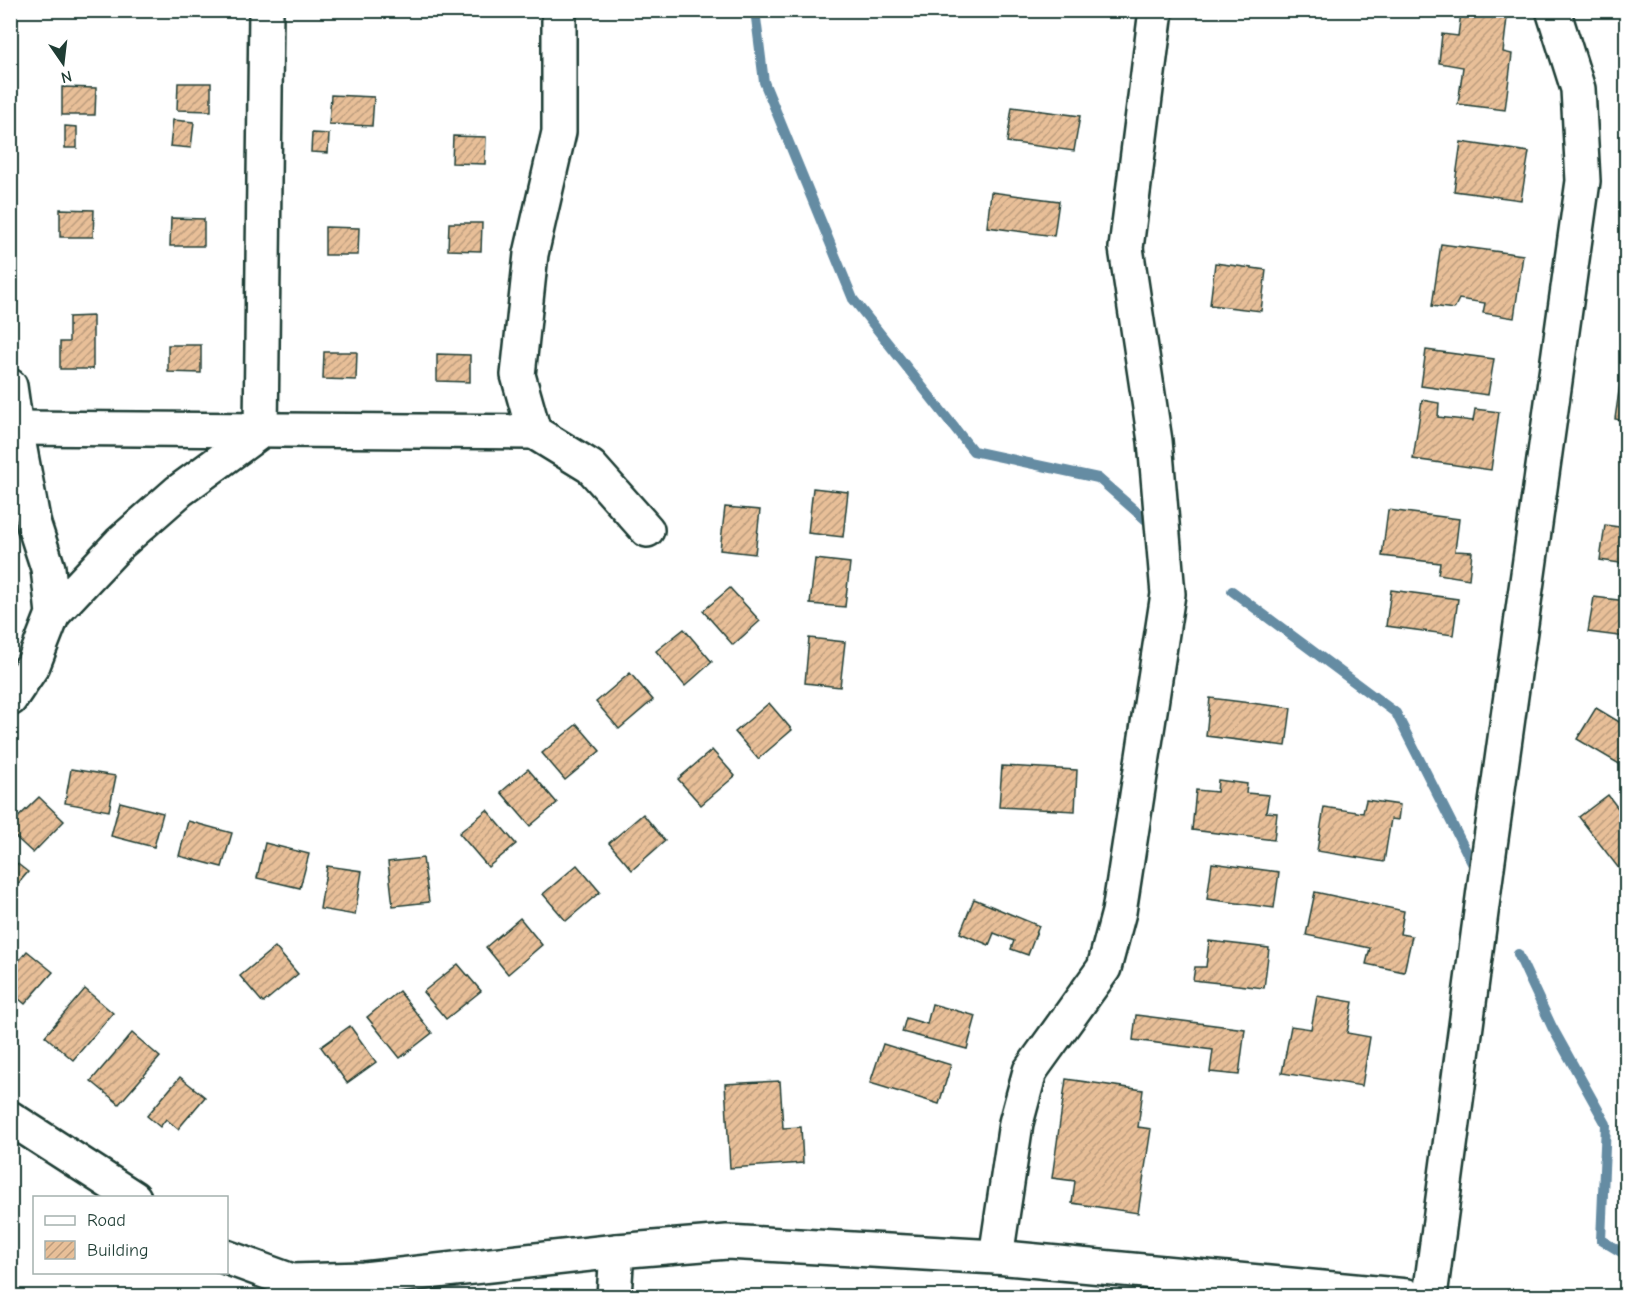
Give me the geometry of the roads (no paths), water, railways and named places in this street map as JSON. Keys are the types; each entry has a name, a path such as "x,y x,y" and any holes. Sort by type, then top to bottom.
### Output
{"street":[{"path":"261,430 266,10"},
{"path":"534,432 518,375 531,254 559,132 559,10"},
{"path":"996,1257 1016,1123 1030,1071 1104,968 1119,912 1168,594 1155,441 1126,248 1156,10"},
{"path":"1430,1296 1582,181 1578,89 1554,10"},
{"path":"10,386 34,525 48,568 52,614"},
{"path":"16,428 534,432 591,467 647,530"},
{"path":"10,699 33,665 52,614 120,543 179,491 261,430"},
{"path":"10,1118 132,1196"},
{"path":"228,1258 292,1281 364,1279 617,1251 727,1242 996,1257 1407,1296"},
{"path":"614,1296 617,1251"}],"waterway":[{"path":"755,10 764,82 853,299 973,451 1098,478 1154,527"},
{"path":"1232,591 1396,713 1476,871"},
{"path":"1518,954 1552,1027 1606,1124 1601,1240 1626,1255"}]}
